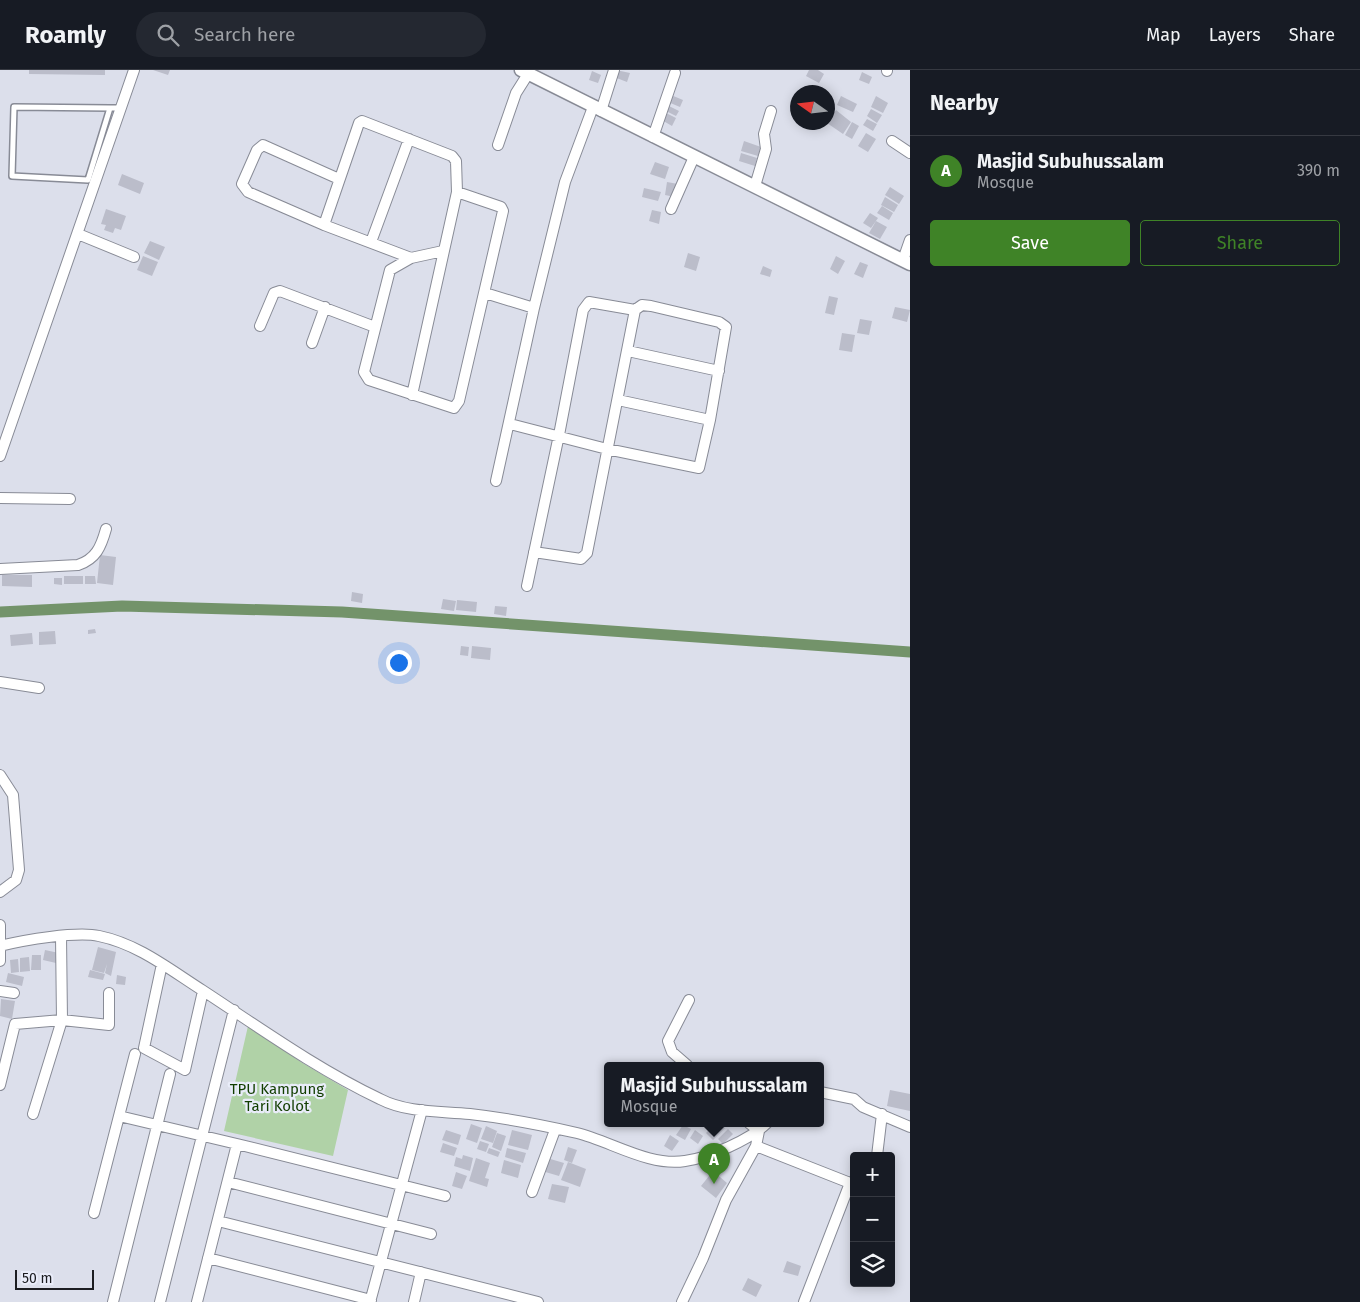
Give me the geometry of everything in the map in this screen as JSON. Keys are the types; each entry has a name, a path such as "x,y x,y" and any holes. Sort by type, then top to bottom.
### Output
{"street":[{"path":"0,456 20,393 78,234 134,70"},
{"path":"496,481 534,308 565,182 614,70"},
{"path":"498,145 516,93 532,73 597,109 907,262 910,240"},
{"path":"653,136 675,73"},
{"path":"755,186 766,149 764,134 771,111"},
{"path":"324,225 359,123 362,121 452,156 456,161 457,192 412,395"},
{"path":"371,242 409,139"},
{"path":"892,140 910,153"},
{"path":"339,179 263,145 257,150 242,184 248,192 324,225 411,258"},
{"path":"671,209 694,157"},
{"path":"443,251 411,258 390,270 364,372 365,376 451,408 458,404 485,294 502,209 497,204 457,192"},
{"path":"78,234 134,257"},
{"path":"260,326 274,294 278,292 325,307 375,327"},
{"path":"485,294 534,308"},
{"path":"527,586 560,435 583,310 589,302 636,310"},
{"path":"510,424 560,435 607,449 697,469 700,466 710,420 726,328 724,324 651,306 642,305 636,310 607,449 587,553 581,559 534,552"},
{"path":"312,344 325,307"},
{"path":"628,351 719,371"},
{"path":"618,400 710,420"},
{"path":"0,498 70,499"},
{"path":"0,569 86,563 97,554 106,529"},
{"path":"0,682 39,688"},
{"path":"0,775 13,795 19,870 16,880 0,892"},
{"path":"0,925 0,961"},
{"path":"1,946 61,936 102,936 133,946 234,1010 278,1041 366,1092 392,1104 422,1110 488,1116 576,1133 632,1153 669,1162 684,1162 706,1155 759,1131 763,1127"},
{"path":"34,1114 62,1020 61,936"},
{"path":"162,964 144,1048 185,1070 203,991"},
{"path":"0,991 14,993"},
{"path":"0,1085 15,1024 62,1020 109,1025 110,993"},
{"path":"684,1062 672,1052 668,1044 689,1000"},
{"path":"160,1302 234,1010"},
{"path":"94,1213 135,1054"},
{"path":"113,1302 170,1074"},
{"path":"824,1093 850,1098 862,1107 882,1114 894,1122 910,1127"},
{"path":"208,1258 370,1301 422,1110"},
{"path":"877,1152 882,1114"},
{"path":"119,1116 445,1196"},
{"path":"754,1127 759,1131"},
{"path":"532,1192 555,1130"},
{"path":"682,1302 703,1258 726,1200 756,1146 759,1131"},
{"path":"197,1302 237,1144"},
{"path":"756,1146 850,1181"},
{"path":"228,1182 432,1234"},
{"path":"804,1302 850,1187"},
{"path":"218,1221 538,1302"},
{"path":"414,1302 421,1272"}],"lane":[{"path":"110,108 88,180 12,176 14,107 121,108"}],"green space":[{"name":"TPU Kampung Tari Kolot","path":"248,1026 301,1062 348,1090 333,1156 224,1131"}],"building":[{"path":"29,70 105,70 105,75 29,74"},
{"path":"153,70 170,70 168,75"},
{"path":"616,70 630,73 627,82 614,77"},
{"path":"809,70 818,70 824,74 819,83 806,76"},
{"path":"592,71 601,75 598,83 589,80"},
{"path":"862,72 872,77 869,84 859,80"},
{"path":"671,95 683,100 680,107 668,102"},
{"path":"841,96 857,104 853,112 837,105"},
{"path":"876,96 888,103 883,113 871,107"},
{"path":"667,105 679,111 676,116 664,110"},
{"path":"871,109 882,115 877,123 867,116"},
{"path":"836,110 851,122 843,134 835,128"},
{"path":"664,112 676,118 672,126 660,119"},
{"path":"867,119 877,124 873,131 863,125"},
{"path":"852,122 859,126 852,139 845,135"},
{"path":"866,133 876,139 868,152 858,146"},
{"path":"744,141 761,147 758,156 741,151"},
{"path":"741,153 757,158 755,166 739,161"},
{"path":"655,162 669,167 665,179 650,174"},
{"path":"122,174 144,183 140,194 118,185"},
{"path":"667,182 678,184 675,197 665,195"},
{"path":"890,187 904,196 899,204 885,195"},
{"path":"644,188 661,192 658,201 642,197"},
{"path":"885,197 898,205 894,212 881,205"},
{"path":"882,206 893,213 889,220 877,213"},
{"path":"106,209 126,216 121,230 115,228 113,233 104,230 106,225 101,224"},
{"path":"652,210 661,212 659,224 649,221"},
{"path":"870,213 878,218 871,228 863,223"},
{"path":"876,221 887,227 880,239 869,233"},
{"path":"150,241 165,247 159,260 144,253"},
{"path":"688,253 700,257 696,271 684,267"},
{"path":"143,256 158,262 152,276 137,270"},
{"path":"836,256 845,261 838,274 830,269"},
{"path":"860,262 868,265 863,278 854,274"},
{"path":"763,266 772,270 770,277 760,274"},
{"path":"829,296 838,298 834,315 825,313"},
{"path":"895,307 910,310 907,322 892,318"},
{"path":"860,319 872,321 869,335 857,333"},
{"path":"842,333 855,335 852,352 839,350"},
{"path":"100,555 116,557 113,585 97,583"},
{"path":"2,575 32,575 32,587 2,586"},
{"path":"64,576 83,576 83,584 64,584"},
{"path":"85,576 95,576 96,584 85,584"},
{"path":"54,578 62,578 62,585 54,584"},
{"path":"352,592 363,594 362,603 351,601"},
{"path":"443,599 456,601 454,611 441,609"},
{"path":"457,600 477,602 476,612 456,610"},
{"path":"495,606 507,607 506,616 494,614"},
{"path":"95,629 96,633 88,634 88,630"},
{"path":"55,631 56,644 39,645 39,632"},
{"path":"32,633 33,644 11,646 10,635"},
{"path":"461,646 469,647 468,656 460,655"},
{"path":"472,646 491,648 490,660 471,658"},
{"path":"98,947 116,952 111,976 105,973 107,964 104,973 92,970"},
{"path":"45,950 59,953 56,963 43,960"},
{"path":"32,955 41,955 41,970 31,970"},
{"path":"29,957 30,971 20,972 20,958"},
{"path":"18,959 19,972 11,973 10,960"},
{"path":"90,970 105,974 103,980 88,977"},
{"path":"8,973 24,977 22,986 6,982"},
{"path":"117,975 126,977 125,985 116,984"},
{"path":"1,999 15,1001 12,1019 0,1016"},
{"path":"890,1090 910,1094 910,1111 887,1106"},
{"path":"471,1124 482,1128 477,1143 466,1139"},
{"path":"486,1126 497,1131 493,1143 481,1139"},
{"path":"682,1127 691,1129 685,1140 676,1135"},
{"path":"711,1127 725,1128 713,1140 706,1133"},
{"path":"728,1129 733,1134 723,1144 718,1139"},
{"path":"446,1130 461,1135 458,1145 442,1140"},
{"path":"512,1130 532,1135 528,1150 508,1145"},
{"path":"695,1130 703,1136 698,1144 690,1138"},
{"path":"497,1133 506,1136 501,1151 492,1147"},
{"path":"670,1135 679,1141 672,1151 664,1146"},
{"path":"480,1141 489,1144 486,1152 477,1149"},
{"path":"443,1143 457,1148 454,1156 440,1152"},
{"path":"568,1147 577,1150 572,1163 564,1160"},
{"path":"489,1148 500,1152 498,1157 487,1153"},
{"path":"507,1148 526,1153 523,1163 505,1157"},
{"path":"463,1155 473,1158 470,1171 454,1166 456,1157 462,1159"},
{"path":"476,1158 490,1163 485,1178 489,1179 487,1187 469,1181"},
{"path":"547,1158 564,1163 559,1176 542,1171"},
{"path":"504,1160 521,1165 518,1178 501,1173"},
{"path":"568,1162 586,1169 580,1187 561,1180"},
{"path":"713,1171 727,1183 716,1198 701,1186"},
{"path":"456,1172 467,1176 462,1189 452,1186"},
{"path":"552,1184 569,1187 565,1203 548,1199"},
{"path":"787,1261 801,1266 798,1276 783,1272"},
{"path":"748,1278 762,1285 756,1297 742,1290"}],"waterway":[{"path":"0,612 122,606 342,612 910,652"}],"place":[{"name":"Masjid Subuhussalam","path":"714,1184"}]}
